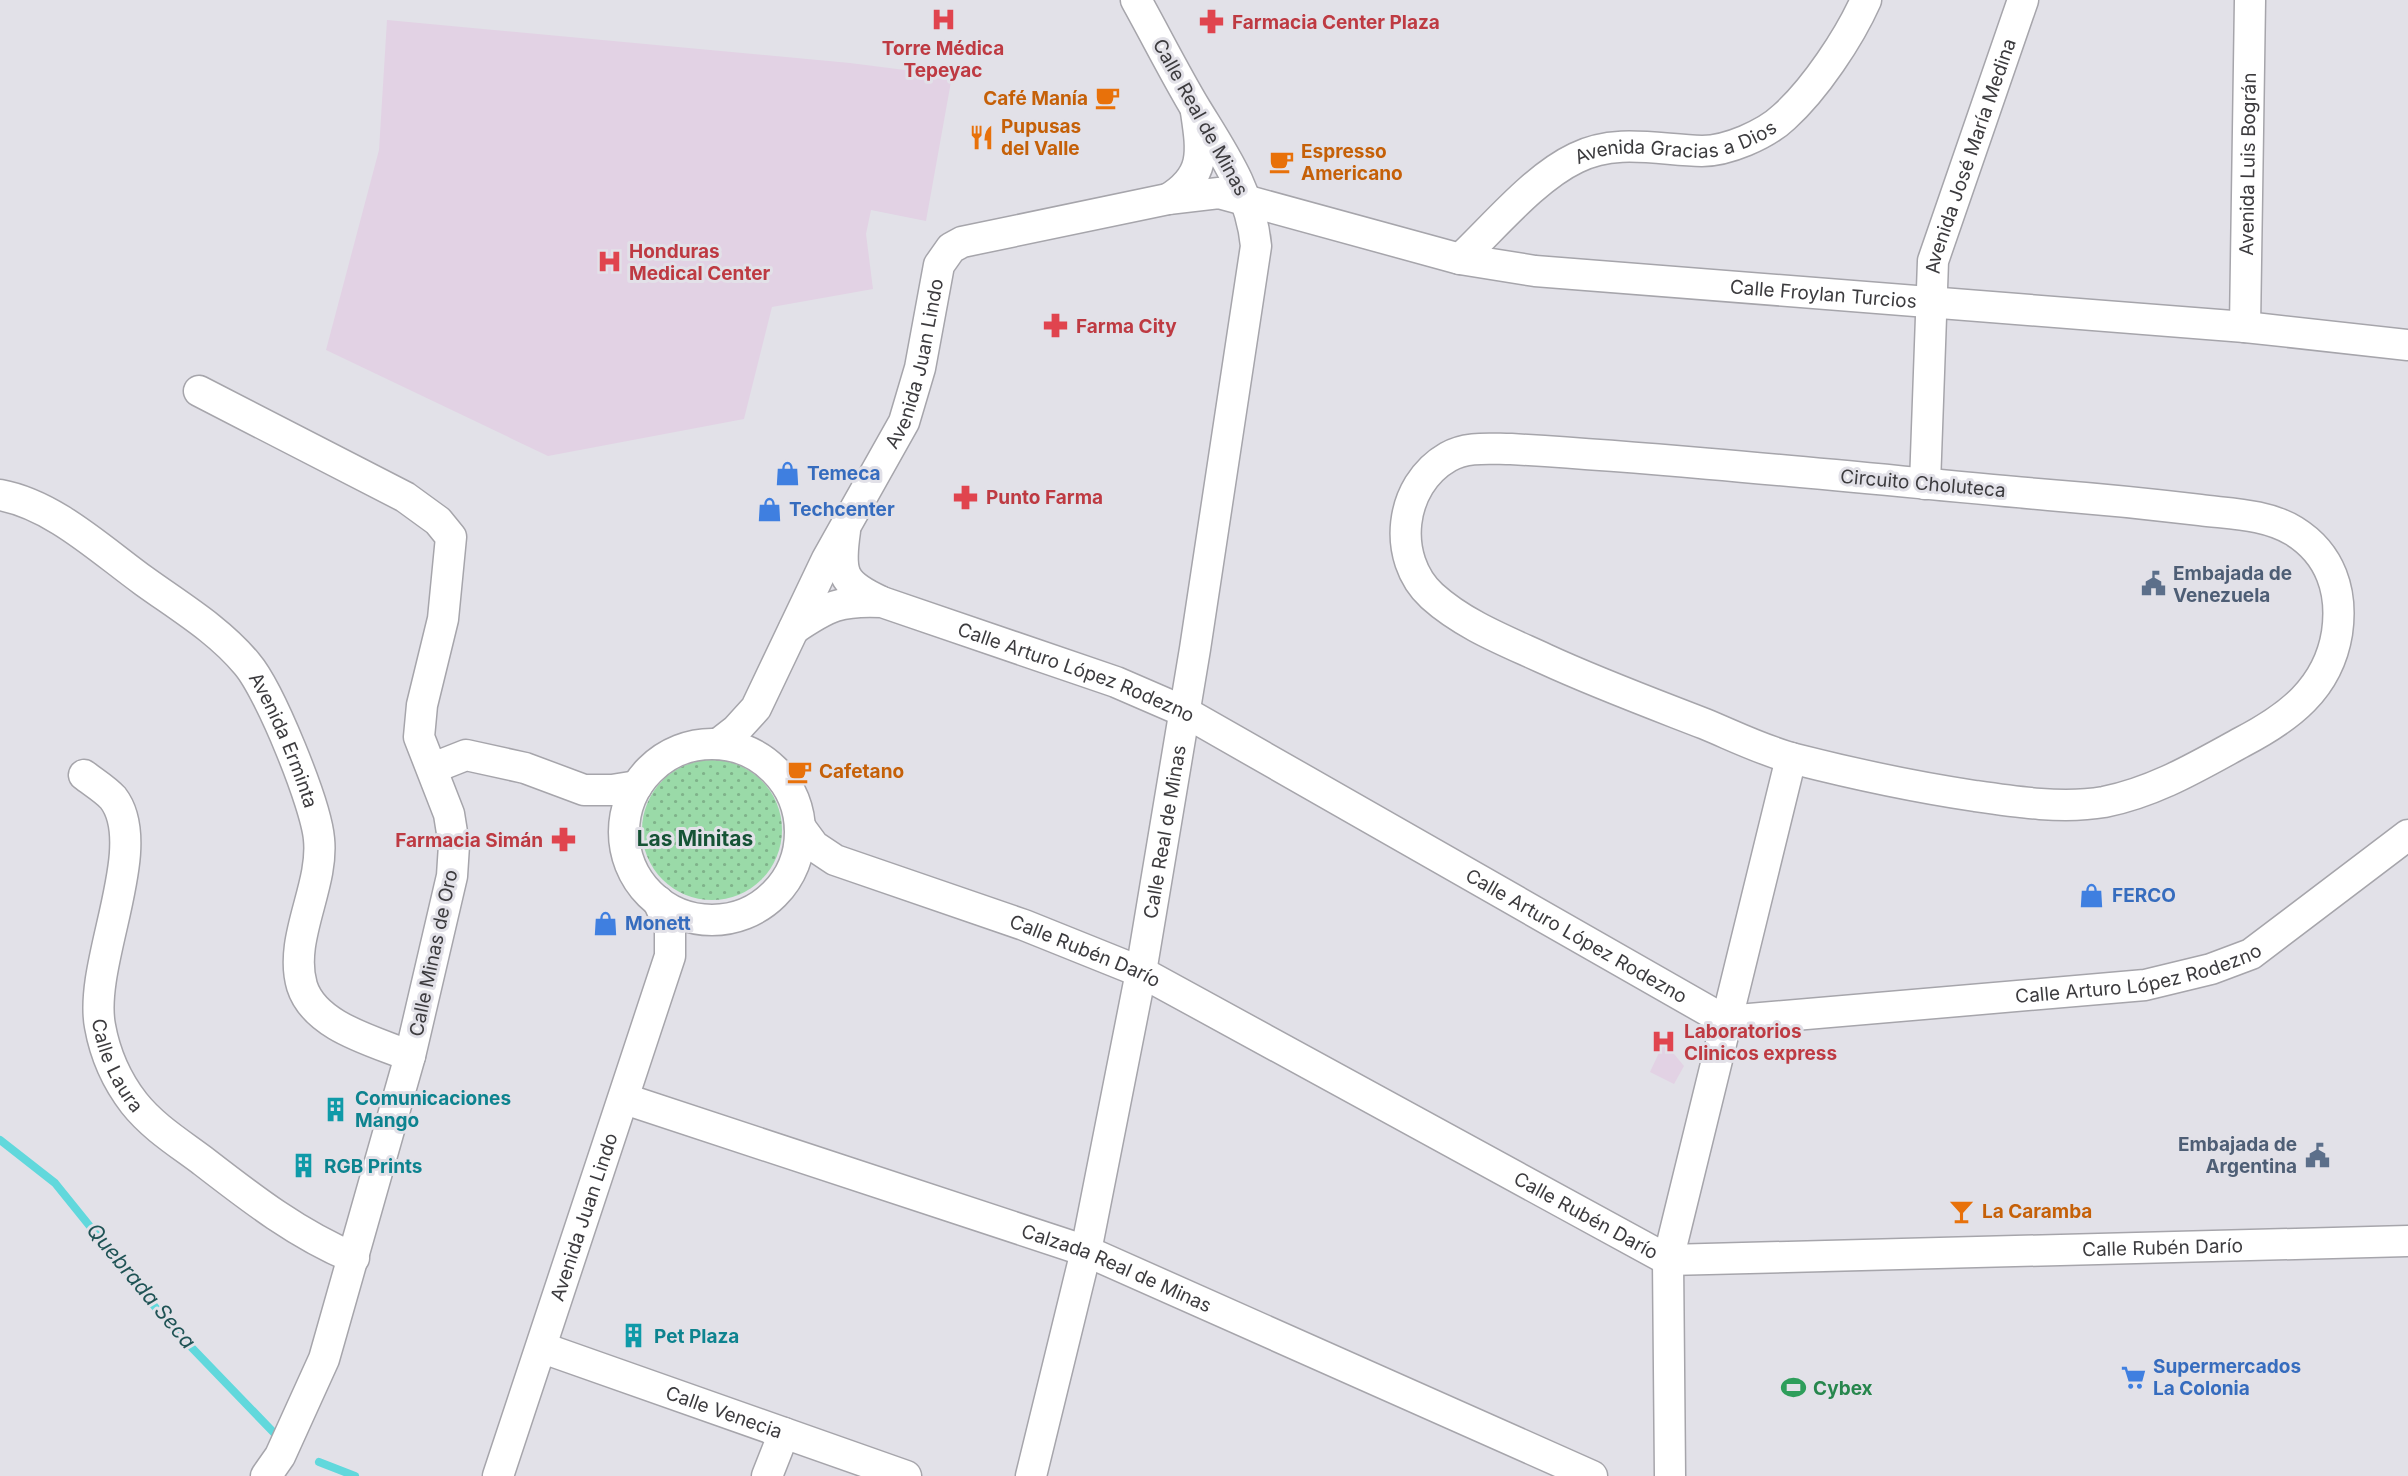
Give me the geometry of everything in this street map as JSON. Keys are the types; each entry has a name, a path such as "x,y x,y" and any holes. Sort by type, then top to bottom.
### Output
{"street":[{"name":"Calle Real de Minas","path":"1031,1476 1086,1251 1141,972 1195,649 1256,246 1247,199 1225,152 1196,108 1136,0"},
{"name":"Avenida Gracias a Dios","path":"1460,259 1534,188 1576,158 1617,146 1705,151 1752,138 1784,118 1828,64 1866,0"},
{"name":"Avenida José María Medina","path":"1925,484 1933,261 2023,0"},
{"name":"Avenida Luis Bográn","path":"2245,327 2250,0"},
{"path":"1168,199 1185,188 1197,170 1201,145 1196,108"},
{"name":"Avenida Juan Lindo","path":"718,744 736,730 756,708 845,527 904,422 920,368 939,265 951,248 962,242 1168,199 1206,193 1247,199"},
{"name":"Calle Froylan Turcios","path":"1247,199 1460,259 1535,271 1930,305 2245,327 2408,345"},
{"name":"Calle Minas de Oro","path":"199,391 405,497 438,521 451,537 443,619 422,705 419,737 449,814 454,845 452,876 410,1056 324,1359 280,1456 265,1476"},
{"name":"Circuito Choluteca","path":"1511,449 1666,459 1925,484 2123,501 2264,518 2294,531 2318,552 2334,576 2339,605 2337,636 2326,669 2309,698 2279,723 2161,786 2101,803 2022,803 1941,791 1791,758 1589,680 1471,624 1428,593 1409,561 1405,529 1410,500 1427,474 1446,458 1466,450 1511,449"},
{"name":"Avenida Erminta","path":"0,495 42,510 71,528 200,621 227,642 249,666 263,691 316,818 320,843 302,944 302,986 312,1005 328,1019 410,1056"},
{"name":"Calle Arturo López Rodezno","path":"845,527 841,560 846,580 856,590 882,602 1116,682 1183,711 1726,1021 2146,985 2211,969 2251,954 2408,835"},
{"name":"Calle Arturo López Rodezno","path":"793,629 830,606 861,601 882,602"},
{"name":"Avenida Juan Lindo","path":"756,708 754,733 761,759"},
{"path":"432,768 466,755 525,768 584,790 608,810 624,836 634,873 658,901 684,915 713,920 738,916 760,905 778,890 792,869 798,849 800,827 788,788 761,759 740,749 718,744 694,746 671,754 652,767 636,786 626,810 624,836"},
{"path":"1670,1476 1668,1260 1791,758"},
{"name":"Calle Laura","path":"84,775 113,798 123,817 126,838 124,866 97,993 100,1025 118,1080 153,1123 284,1223 313,1241 354,1258"},
{"path":"584,790 636,786"},
{"name":"Calle Rubén Darío","path":"800,827 814,845 835,860 1024,925 1141,972 1668,1260 2408,1241"},
{"name":"Calle Rubén Darío","path":"792,869 811,860 835,860"},
{"name":"Avenida Juan Lindo","path":"498,1476 543,1348 670,956 670,928 658,901"},
{"name":"Avenida Juan Lindo","path":"670,956 687,935 713,920"},
{"name":"Calzada Real de Minas","path":"625,1100 1086,1251 1592,1476"},
{"name":"Calle Venecia","path":"543,1348 906,1476"},
{"path":"767,1476 784,1433"}],"shaded area":[{"name":"Honduras Medical Center","path":"387,20 850,63 952,76 926,221 871,210 866,234 873,289 772,307 744,419 548,456 326,350 379,150"},
{"path":"1664,1042 1684,1066 1674,1084 1650,1072"}],"green space":[{"path":"712,760 739,765 762,780 777,803 782,830 777,857 762,880 739,895 712,900 685,895 662,880 647,857 642,830 647,803 662,780 685,765"}],"waterway":[{"name":"Quebrada Seca","path":"0,1140 55,1183 168,1323 278,1437"},
{"path":"319,1462 355,1476"}],"place":[{"name":"Torre Médica Tepeyac","path":"943,20"},
{"name":"Farmacia Center Plaza","path":"1212,22"},
{"name":"Café Manía","path":"1108,98"},
{"name":"Pupusas del Valle","path":"981,137"},
{"name":"Espresso Americano","path":"1281,162"},
{"name":"Honduras Medical Center","path":"609,262"},
{"name":"Farma City","path":"1056,326"},
{"name":"Temeca","path":"787,473"},
{"name":"Punto Farma","path":"966,497"},
{"name":"Techcenter","path":"769,509"},
{"name":"Embajada de Venezuela","path":"2153,584"},
{"name":"Cafetano","path":"799,771"},
{"name":"Farmacia Simán","path":"563,840"},
{"name":"FERCO","path":"2092,895"},
{"name":"Monett","path":"605,923"},
{"name":"Laboratorios Clinicos express","path":"1664,1042"},
{"name":"Comunicaciones Mango","path":"335,1109"},
{"name":"Embajada de Argentina","path":"2317,1155"},
{"name":"RGB Prints","path":"304,1166"},
{"name":"La Caramba","path":"1962,1211"},
{"name":"Pet Plaza","path":"634,1336"},
{"name":"Supermercados La Colonia","path":"2133,1377"},
{"name":"Cybex","path":"1793,1388"}],"district":[{"name":"Las Minitas","path":"695,839"}]}
